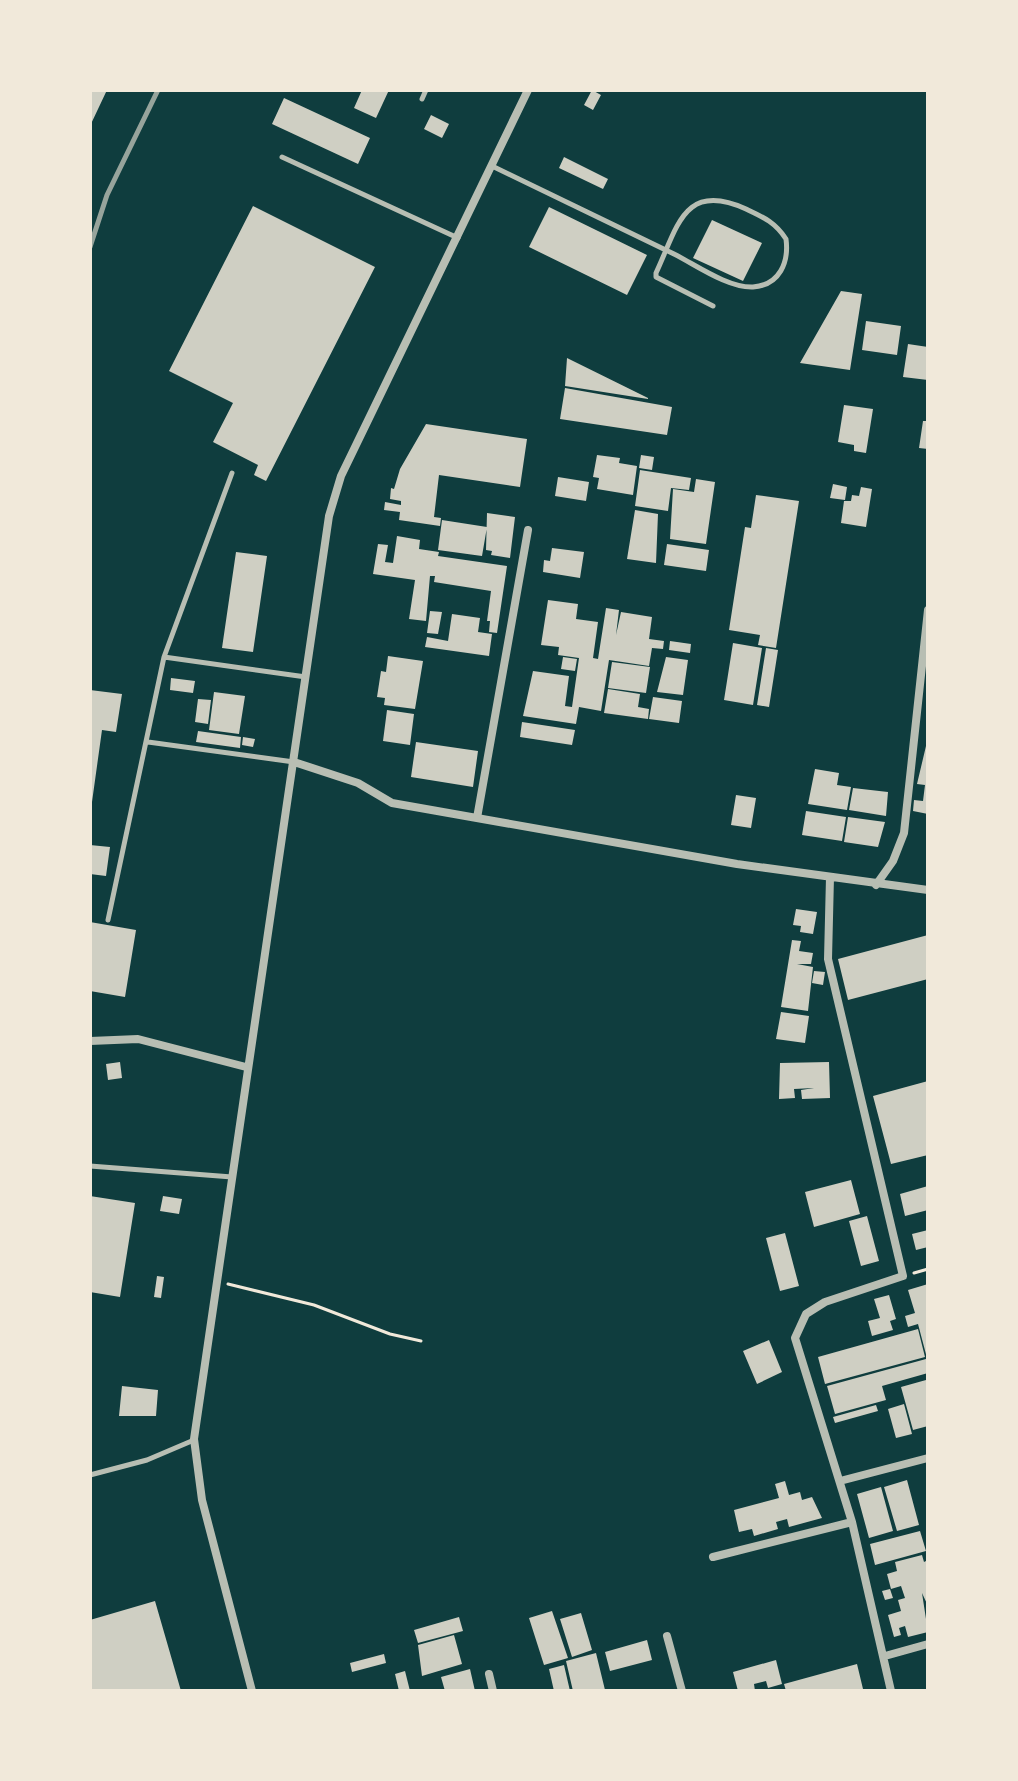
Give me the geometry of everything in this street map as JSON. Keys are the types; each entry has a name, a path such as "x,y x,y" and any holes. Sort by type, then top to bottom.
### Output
{"street":[{"path":"252,1691 202,1500 194,1439 201,1413 246,1067 329,516 341,476 459,238 528,90"},
{"path":"477,818 528,530"},
{"path":"876,885 893,861 904,833 928,610"},
{"path":"294,762 358,783 392,803 876,885 928,890"},
{"path":"830,877 828,959 903,1276 825,1302 806,1314 795,1338 852,1522 891,1691"},
{"path":"91,1042 138,1039 246,1067"},
{"path":"840,1481 928,1458"},
{"path":"713,1557 852,1522"},
{"path":"667,1636 682,1691"},
{"path":"885,1656 928,1644"},
{"path":"489,1674 493,1691"}],"lane":[{"path":"422,99 426,90"},
{"path":"282,157 459,238"},
{"path":"492,166 666,250 749,287 776,278 784,267 786,239 767,218 716,198 702,200 682,219 666,250 656,277 713,306"},
{"path":"108,920 164,657 232,473"},
{"path":"164,657 306,677"},
{"path":"148,742 294,762"},
{"path":"90,1166 233,1177"},
{"path":"90,1475 147,1460 194,1439"}],"path":[{"path":"216,1281 314,1305 390,1334 421,1341"}],"building":[{"path":"90,90 107,90 90,126"},
{"path":"362,90 389,90 376,118 354,108"},
{"path":"592,90 601,95 593,110 584,105"},
{"path":"284,98 370,138 358,164 272,124"},
{"path":"431,115 449,124 442,138 424,129"},
{"path":"564,157 608,179 603,189 559,168"},
{"path":"253,206 375,267 266,481 254,475 258,465 213,442 233,403 169,371"},
{"path":"549,207 647,255 627,295 529,247"},
{"path":"712,220 762,243 743,281 693,258"},
{"path":"841,291 862,294 850,370 800,363"},
{"path":"866,321 901,326 897,355 862,350"},
{"path":"908,344 928,347 928,380 903,377"},
{"path":"567,358 648,398 648,399 565,386"},
{"path":"565,388 672,407 667,435 560,419"},
{"path":"844,405 873,409 866,453 854,451 854,445 838,442"},
{"path":"923,421 928,421 928,449 919,448"},
{"path":"426,424 527,439 520,487 439,475 434,517 441,518 440,526 399,520 400,512 384,510 385,502 401,505 401,501 390,499 391,488 394,489 400,469"},
{"path":"597,455 620,458 619,463 637,466 633,495 597,489 599,478 593,477"},
{"path":"641,455 654,457 652,470 639,468"},
{"path":"640,470 691,478 689,490 671,488 668,511 635,506"},
{"path":"558,477 589,482 586,501 555,496"},
{"path":"696,479 715,482 706,544 670,539 673,489 694,492"},
{"path":"833,484 847,487 845,500 830,498"},
{"path":"861,487 872,489 866,527 841,523 844,501 851,501 852,495 859,496"},
{"path":"756,495 799,501 776,648 758,645 760,635 729,630 745,527 751,528"},
{"path":"635,510 658,514 656,563 627,559"},
{"path":"487,513 515,517 510,558 491,555 492,551 486,550"},
{"path":"442,520 487,527 482,556 438,550"},
{"path":"397,536 420,540 419,549 439,552 438,556 507,566 497,633 489,632 490,621 487,621 491,591 434,582 435,576 430,576 426,621 409,619 415,580 373,574 378,544 388,545 385,562 393,563"},
{"path":"667,544 709,550 706,571 664,565"},
{"path":"552,548 584,552 580,578 543,572 544,560 550,561"},
{"path":"236,552 267,556 253,652 222,648"},
{"path":"548,600 578,604 576,619 598,622 593,658 598,659 606,608 619,610 616,635 621,612 652,617 649,639 664,641 663,649 652,648 649,666 609,660 601,711 579,707 576,724 523,716 533,671 569,676 565,706 572,707 579,658 558,655 559,647 541,645"},
{"path":"430,611 442,612 438,634 427,633"},
{"path":"452,614 480,618 478,632 492,634 489,656 425,647 427,637 448,641"},
{"path":"670,641 691,644 690,653 669,650"},
{"path":"733,643 762,648 753,705 724,700"},
{"path":"766,648 778,650 769,707 757,705"},
{"path":"388,656 423,661 415,709 384,705 385,698 377,697 381,671 386,672"},
{"path":"563,657 577,659 575,671 561,669"},
{"path":"666,657 688,660 683,695 657,692"},
{"path":"612,662 650,667 646,693 608,688"},
{"path":"171,678 195,681 193,693 170,690"},
{"path":"608,689 640,694 638,707 649,709 648,719 604,713"},
{"path":"90,690 122,694 116,732 102,730 92,802"},
{"path":"214,692 245,696 239,734 209,730"},
{"path":"653,697 682,701 679,723 649,719"},
{"path":"198,699 211,700 208,724 195,722"},
{"path":"387,710 414,714 410,745 383,741"},
{"path":"522,722 575,730 572,745 520,737"},
{"path":"198,731 241,737 240,748 196,742"},
{"path":"243,737 255,739 253,747 242,745"},
{"path":"416,742 478,751 473,787 411,777"},
{"path":"926,746 928,814 913,811 914,800 923,801 925,785 917,784"},
{"path":"815,769 839,773 837,785 851,787 847,810 808,804"},
{"path":"853,788 888,792 886,816 849,810"},
{"path":"736,795 756,798 751,828 731,825"},
{"path":"806,811 846,817 842,841 802,835"},
{"path":"848,817 885,822 878,847 844,842"},
{"path":"90,845 110,847 106,876 90,874"},
{"path":"796,909 817,912 813,934 800,932 801,926 793,925"},
{"path":"90,922 136,930 125,997 90,991"},
{"path":"928,935 928,979 848,1000 838,959"},
{"path":"792,940 801,941 799,951 813,953 811,964 797,964 813,967 808,1011 781,1007"},
{"path":"814,971 825,972 823,985 812,983"},
{"path":"781,1012 809,1016 805,1043 776,1039"},
{"path":"120,1062 122,1078 108,1080 106,1064"},
{"path":"829,1062 830,1098 802,1099 801,1090 814,1088 794,1089 795,1098 779,1099 780,1063"},
{"path":"928,1081 928,1155 891,1164 873,1096"},
{"path":"851,1180 860,1214 814,1227 805,1192"},
{"path":"928,1186 928,1210 905,1216 900,1194"},
{"path":"90,1196 135,1203 120,1297 90,1292"},
{"path":"163,1196 182,1199 179,1214 160,1211"},
{"path":"867,1216 879,1261 861,1266 849,1221"},
{"path":"928,1230 928,1247 916,1250 912,1234"},
{"path":"785,1233 799,1286 780,1291 766,1238"},
{"path":"157,1276 164,1277 161,1298 154,1297"},
{"path":"928,1284 927,1358 918,1324 908,1327 905,1316 915,1313 908,1290"},
{"path":"889,1295 896,1319 890,1321 893,1330 872,1336 868,1321 880,1318 874,1299"},
{"path":"918,1329 925,1357 825,1384 818,1357"},
{"path":"769,1340 782,1372 757,1384 743,1351"},
{"path":"926,1359 928,1373 882,1386 886,1400 835,1414 827,1386"},
{"path":"926,1380 928,1426 913,1430 901,1387"},
{"path":"122,1386 158,1390 156,1416 119,1416"},
{"path":"904,1404 912,1434 896,1438 888,1409"},
{"path":"876,1405 878,1411 835,1423 833,1417"},
{"path":"907,1480 919,1525 897,1531 884,1487"},
{"path":"785,1481 789,1495 800,1492 802,1500 812,1497 822,1518 789,1527 787,1519 776,1522 778,1529 754,1536 752,1529 739,1532 734,1510 779,1498 775,1484"},
{"path":"881,1487 893,1531 869,1538 857,1494"},
{"path":"920,1531 926,1551 875,1565 870,1544"},
{"path":"922,1555 924,1562 928,1560 928,1606 922,1593 928,1632 908,1637 905,1626 899,1628 901,1635 894,1637 888,1615 901,1611 898,1600 905,1598 901,1586 891,1589 887,1574 897,1571 895,1562"},
{"path":"890,1589 893,1598 885,1600 882,1591"},
{"path":"155,1601 181,1691 90,1691 90,1620"},
{"path":"552,1611 568,1658 544,1665 529,1618"},
{"path":"581,1613 592,1650 572,1657 560,1619"},
{"path":"459,1617 463,1631 418,1643 414,1630"},
{"path":"454,1635 462,1664 422,1676 418,1645"},
{"path":"647,1640 652,1660 610,1671 605,1652"},
{"path":"596,1653 605,1690 573,1691 566,1661"},
{"path":"384,1654 386,1663 352,1672 350,1663"},
{"path":"776,1660 782,1684 768,1688 766,1681 754,1684 755,1691 738,1691 733,1672"},
{"path":"857,1664 863,1689 786,1691 784,1684"},
{"path":"564,1665 570,1691 554,1691 549,1669"},
{"path":"470,1669 475,1691 445,1691 441,1677"},
{"path":"405,1671 410,1691 399,1691 395,1674"}],"railway":[{"path":"90,247 107,195 158,90"}]}
